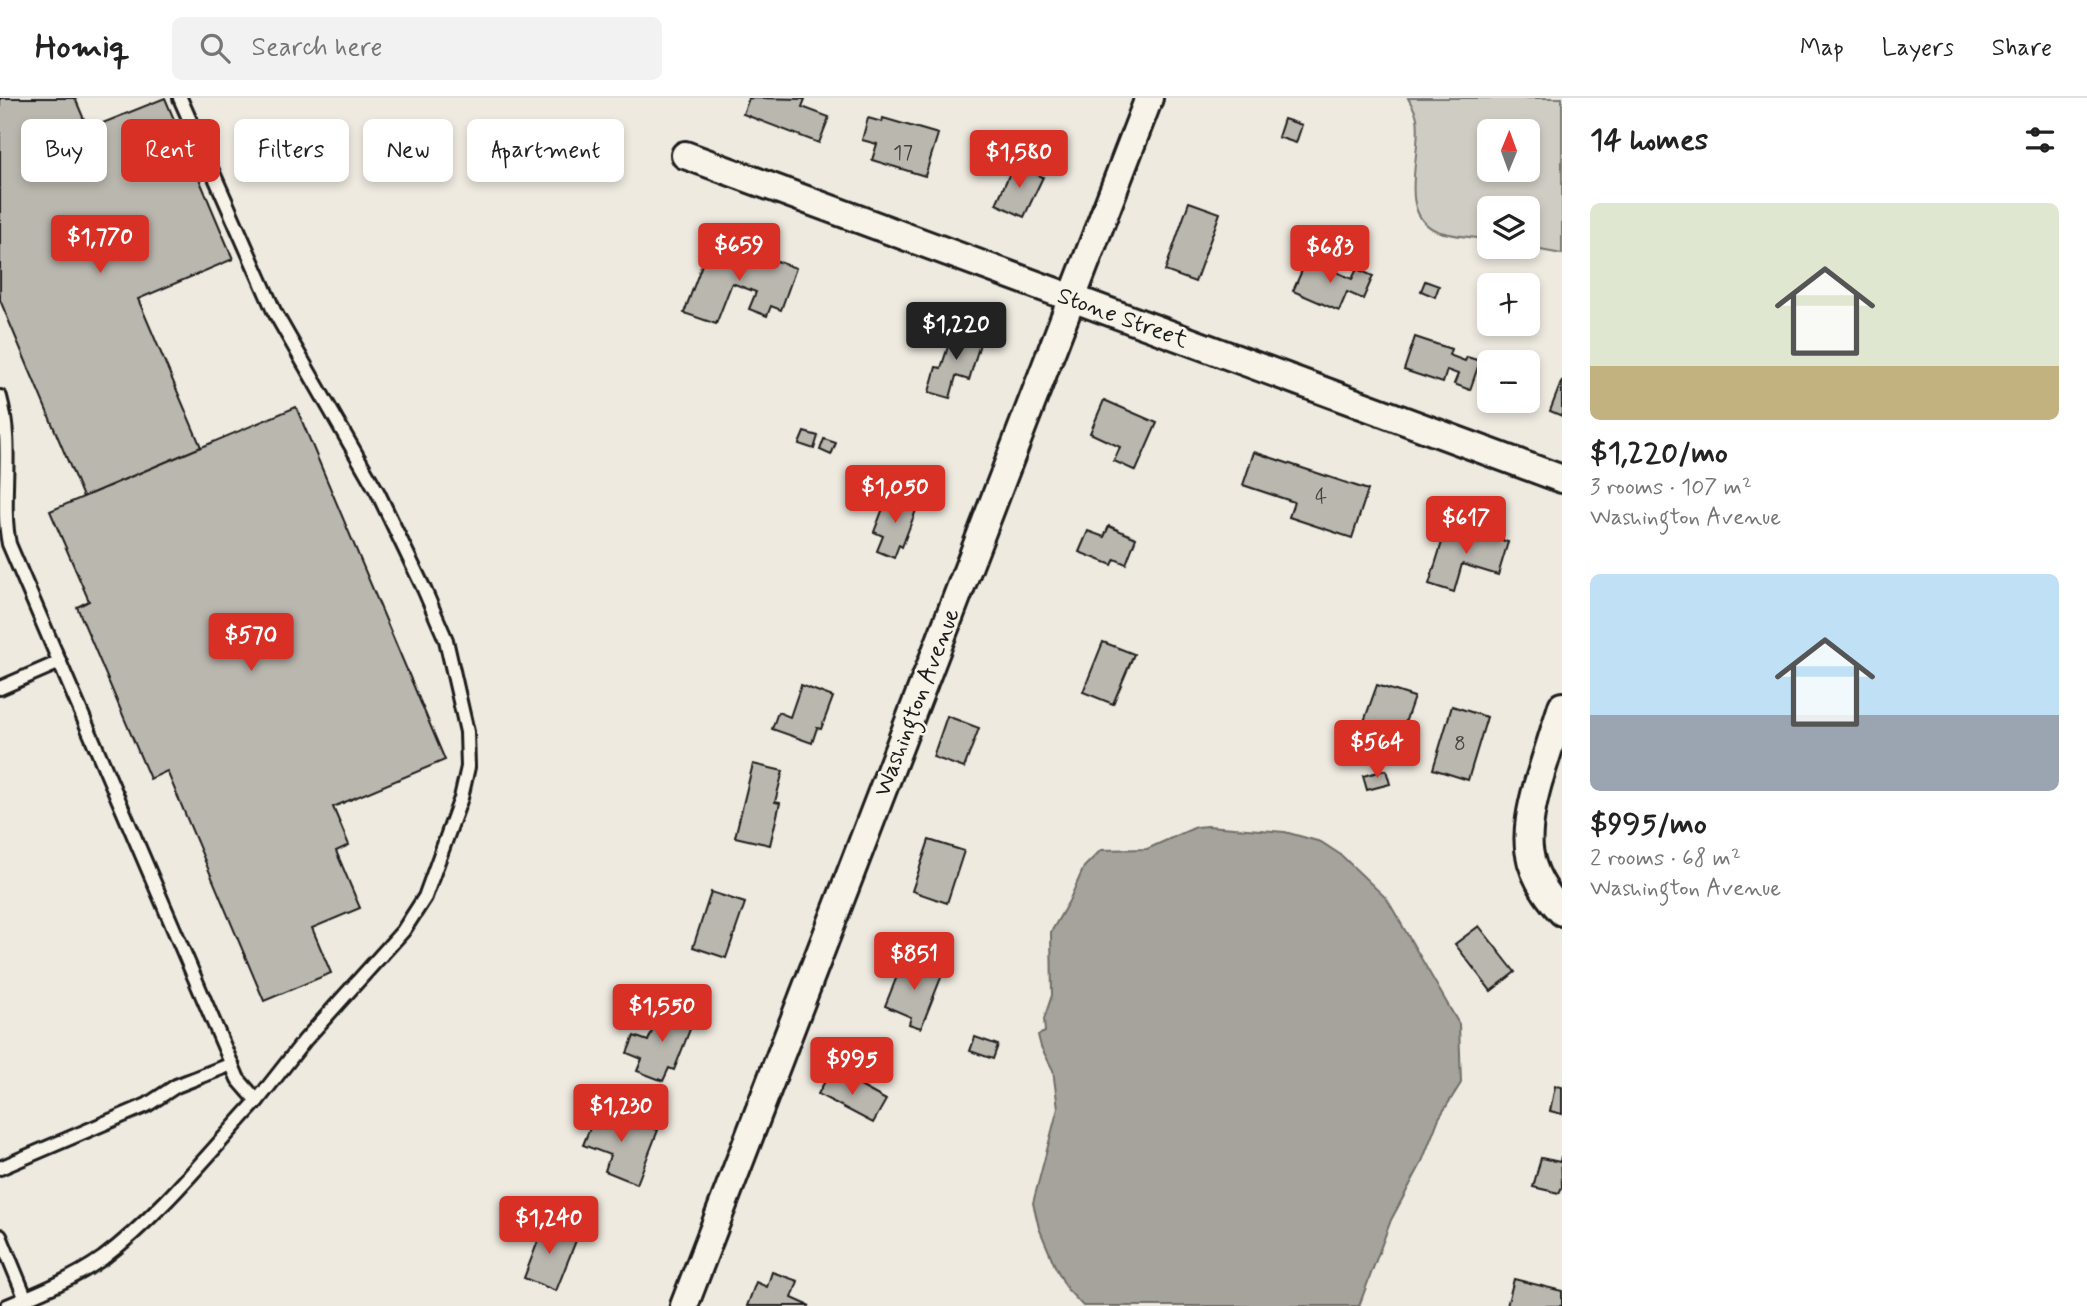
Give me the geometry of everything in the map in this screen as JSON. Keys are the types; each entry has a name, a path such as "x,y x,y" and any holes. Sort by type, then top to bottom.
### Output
{"street":[{"name":"Washington Avenue","path":"684,1306 1149,98"},
{"name":"Stone Street","path":"685,155 1562,479"},
{"path":"1562,706 1527,830 1527,848 1534,872 1562,912"}],"lane":[{"path":"7,1306 27,1302 101,1259 126,1239 173,1193 257,1101 305,1040 402,930 425,897 461,798 468,767 467,732 446,640 378,493 274,311 180,98"},
{"path":"0,397 7,441 3,515 5,530 232,1064 242,1086 257,1101"},
{"path":"0,688 60,662"},
{"path":"0,1168 147,1105 176,1086 232,1064"},
{"path":"0,1236 27,1302"}],"shaded area":[{"path":"1408,98 1562,98 1562,254 1540,250 1540,196 1477,196 1477,238 1440,232 1423,221 1414,195 1418,132 1416,115"},
{"path":"1196,827 1285,832 1321,842 1341,855 1387,899 1459,1024 1461,1083 1439,1118 1421,1164 1391,1220 1359,1306 1083,1306 1067,1289 1039,1228 1033,1203 1058,1108 1053,1070 1038,1035 1045,1032 1044,1019 1052,995 1051,932 1084,867 1101,850 1147,849"}],"building":[{"path":"0,98 75,98 84,119 21,119 21,182 107,182 107,121 165,98 174,119 121,119 121,182 200,182 233,259 138,299 201,447 83,497 0,300"},
{"path":"749,98 805,99 802,107 829,117 819,143 743,114"},
{"path":"868,118 882,122 883,118 938,134 925,176 872,160 877,144 862,140"},
{"path":"1284,119 1302,125 1296,143 1278,137"},
{"path":"1014,164 1043,177 1024,217 996,204"},
{"path":"1189,202 1220,213 1195,282 1165,271"},
{"path":"735,246 796,268 781,310 771,306 767,316 749,309 756,292 732,283 716,324 684,313 707,251 730,260"},
{"path":"1307,259 1352,279 1357,269 1373,276 1363,299 1347,292 1339,311 1293,291"},
{"path":"1425,281 1439,286 1435,297 1421,291"},
{"path":"954,328 982,337 969,380 956,376 950,398 929,392 936,367 941,368"},
{"path":"1415,337 1451,349 1449,355 1465,361 1467,357 1477,360 1477,370 1470,390 1454,384 1458,374 1447,370 1443,383 1404,370"},
{"path":"1562,380 1562,416 1550,411"},
{"path":"1104,400 1157,423 1136,471 1114,461 1120,447 1090,433"},
{"path":"296,407 445,760 333,807 349,845 336,851 360,908 312,928 331,973 264,1001 167,771 150,779 77,607 89,601 50,511"},
{"path":"804,432 818,436 814,449 799,444"},
{"path":"824,439 836,443 831,455 820,450"},
{"path":"1254,452 1368,490 1352,538 1289,517 1294,502 1243,485"},
{"path":"887,498 903,504 904,500 918,505 902,547 899,545 894,558 877,551 883,536 874,532"},
{"path":"1448,523 1508,542 1498,575 1462,564 1454,592 1429,584"},
{"path":"1109,526 1136,538 1126,564 1115,559 1112,565 1079,552 1088,531 1104,537"},
{"path":"1103,642 1134,654 1113,704 1083,692"},
{"path":"801,685 833,697 821,729 817,728 812,743 772,729 778,712 790,717"},
{"path":"1377,685 1414,697 1398,743 1361,730"},
{"path":"1452,706 1487,717 1468,780 1433,769"},
{"path":"947,716 979,728 964,768 933,757"},
{"path":"753,764 783,771 775,802 780,803 770,845 735,837"},
{"path":"1386,770 1390,784 1367,790 1363,776"},
{"path":"929,840 964,851 947,903 912,891"},
{"path":"711,892 745,903 726,958 693,947"},
{"path":"1479,926 1515,972 1491,991 1455,944"},
{"path":"904,959 942,975 921,1028 909,1024 911,1017 885,1006"},
{"path":"662,1007 694,1019 674,1070 669,1068 663,1081 637,1071 642,1059 627,1053 634,1036 648,1041"},
{"path":"975,1037 998,1045 993,1059 970,1051"},
{"path":"831,1070 886,1100 873,1123 818,1094"},
{"path":"1555,1086 1562,1087 1562,1114 1550,1111"},
{"path":"598,1108 658,1130 637,1184 605,1171 610,1155 583,1145"},
{"path":"1561,1156 1562,1187 1559,1193 1533,1187 1541,1158 1560,1162"},
{"path":"534,1222 577,1238 556,1291 524,1278 538,1241 528,1237"},
{"path":"772,1272 798,1281 792,1298 810,1306 747,1306 756,1282 767,1287"},
{"path":"1514,1279 1562,1291 1562,1306 1507,1306"}]}
